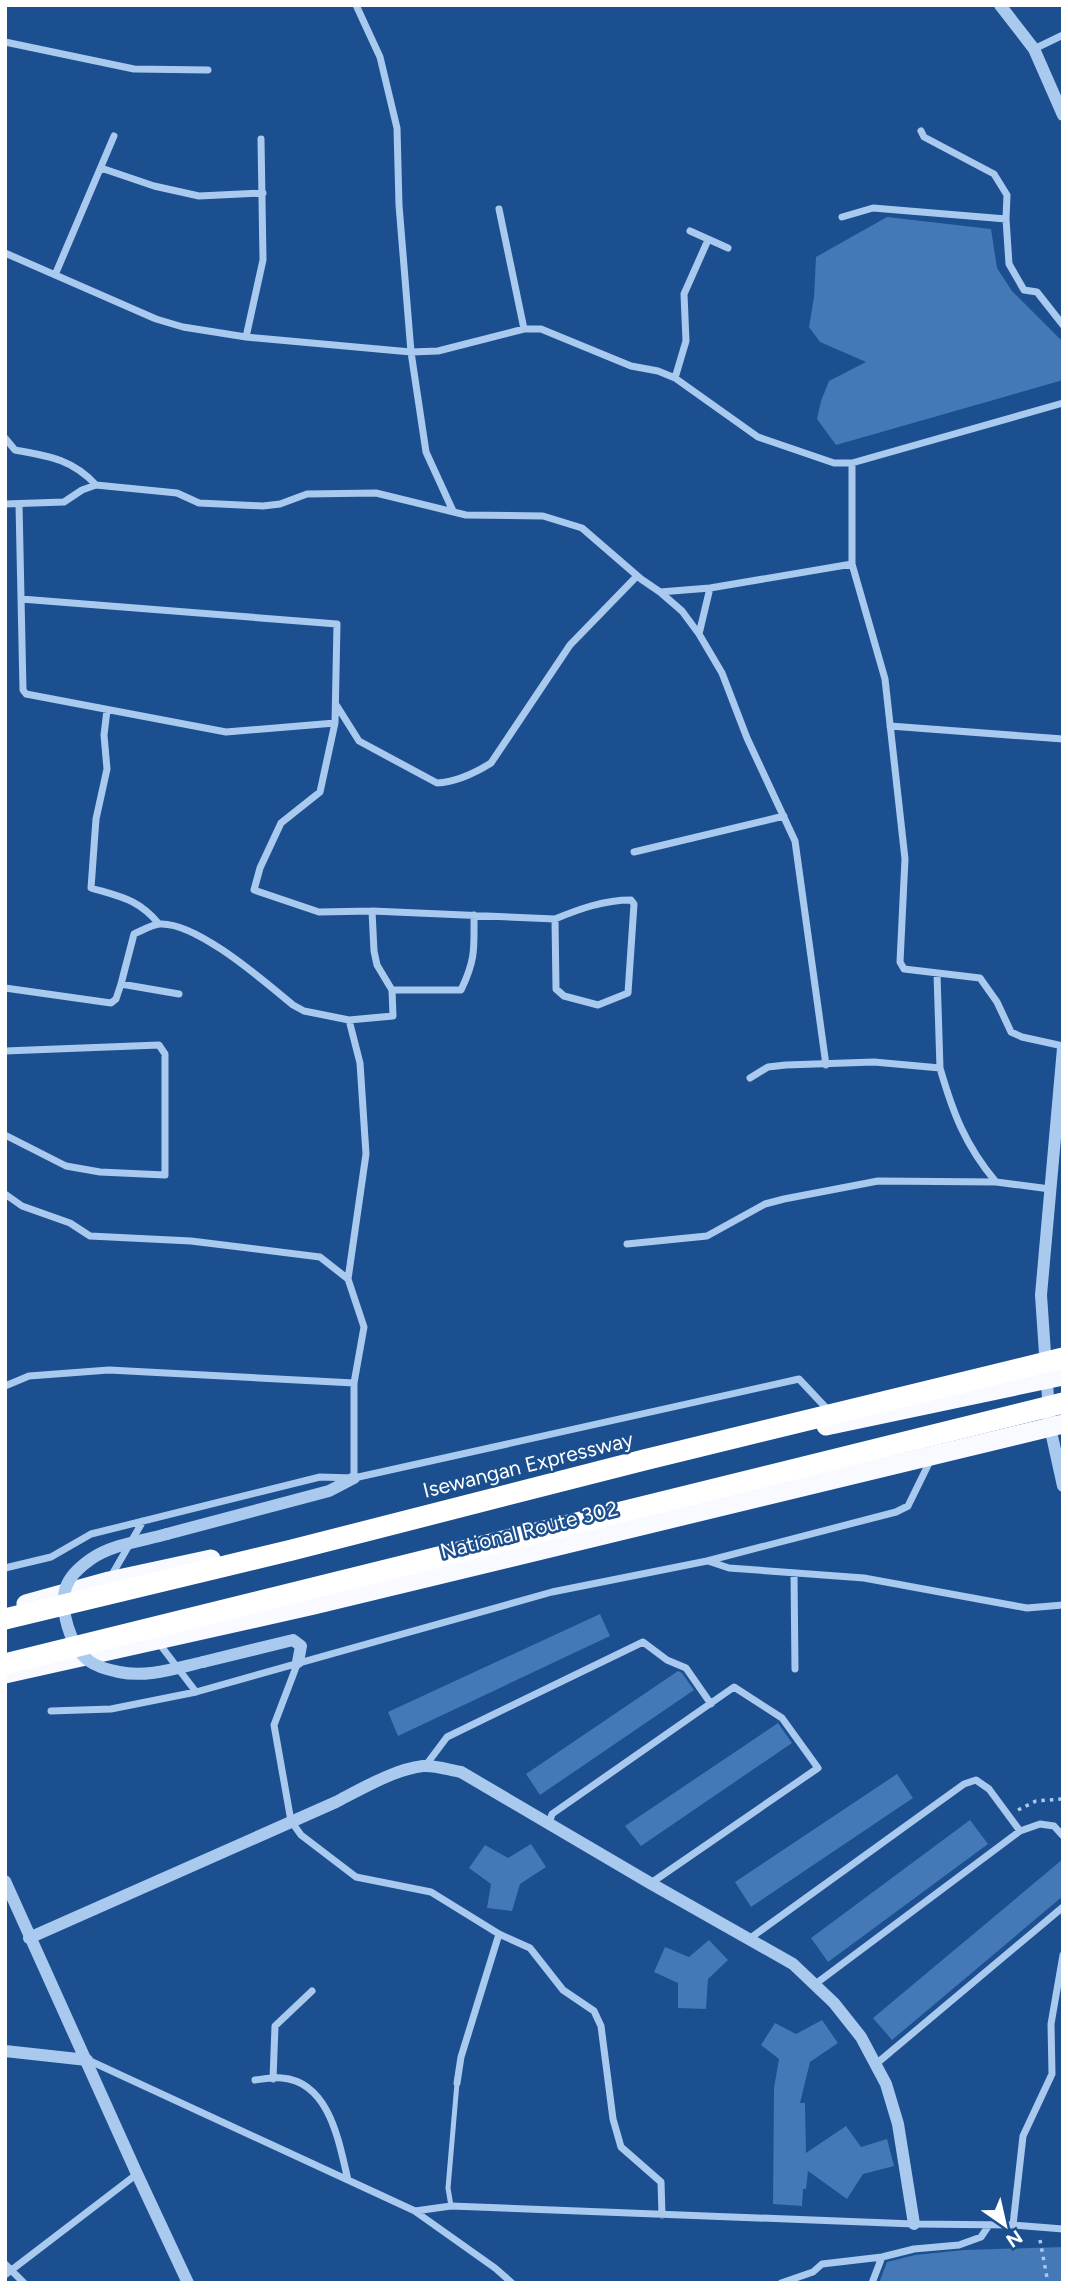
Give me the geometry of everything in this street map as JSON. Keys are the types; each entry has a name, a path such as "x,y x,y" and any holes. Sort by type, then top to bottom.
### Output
{"highway":[{"name":"Isewangan Expressway","path":"5,1619 1063,1358"},
{"name":"National Route 302","path":"5,1610 108,1581 1055,1379"},
{"path":"5,1664 1063,1405"},
{"name":"National Route 302","path":"5,1674 158,1642 1056,1425"}],"street":[{"path":"356,5 380,57 397,128 399,205 411,352 426,452 453,511"},
{"path":"1000,5 1034,49 1063,115"},
{"path":"1034,49 1063,35"},
{"path":"5,42 134,69 208,71"},
{"path":"921,131 924,136 994,174 1007,195 1009,264 1024,290 1037,292 1063,325"},
{"path":"55,275 114,136"},
{"path":"246,337 263,260 264,193 261,139"},
{"path":"101,168 154,186 199,196 264,193"},
{"path":"842,218 873,208 1006,219"},
{"path":"499,209 524,329"},
{"path":"690,231 728,248"},
{"path":"675,378 687,341 684,294 708,240"},
{"path":"5,254 156,319 183,327 246,337 411,352 438,351 524,329 541,329 631,366 658,371 675,378 758,437 834,463 852,463 1063,403"},
{"path":"5,438 15,450 53,457 83,470 96,485"},
{"path":"852,463 852,564 885,679 905,859 900,962 904,969 980,978 997,1002 1011,1032 1063,1047 1041,1296 1055,1379 1056,1425 1063,1486"},
{"path":"5,504 64,502 82,490 96,485 177,493 199,503 263,506 280,504 307,494 376,493 466,515 543,516 582,528 682,611 722,673 747,738 795,841 826,1065"},
{"path":"19,504 23,690 26,694 226,732 335,723"},
{"path":"660,592 710,588 852,564"},
{"path":"335,704 359,741 437,783 479,770 491,763 570,645 637,576"},
{"path":"699,634 710,588"},
{"path":"21,599 337,624 335,723 320,792 281,823 260,868 254,890 319,912 372,911 555,919 582,908 631,900 634,904 628,993 598,1005 564,996 556,989 555,919"},
{"path":"107,710 104,736 107,769 96,819 91,888 130,899 150,913 159,925"},
{"path":"890,726 1063,739"},
{"path":"634,852 784,816"},
{"path":"5,988 111,1003 116,999 121,984 134,934 159,925 180,928 221,949 304,1011 349,1020 393,1016 392,990 377,965 374,951 372,911"},
{"path":"392,990 461,990 474,957 474,915"},
{"path":"937,974 940,1068 954,1114 977,1160 996,1182"},
{"path":"121,984 179,994"},
{"path":"349,1020 360,1063 366,1154 348,1279 364,1327 354,1383 354,1478"},
{"path":"5,1051 159,1045 165,1054 165,1175 100,1172 66,1166 5,1135"},
{"path":"750,1077 768,1067 874,1062 940,1068"},
{"path":"627,1244 707,1236 765,1204 878,1181 996,1182 1050,1189"},
{"path":"5,1194 22,1206 70,1223 90,1236 191,1241 320,1257 348,1279"},
{"path":"5,1386 29,1376 109,1370 354,1383"},
{"path":"5,1568 51,1557 91,1534 320,1477 354,1478 799,1379 840,1423"},
{"path":"51,1711 111,1709 196,1692 298,1661 552,1592 707,1561 896,1513 908,1506 932,1455"},
{"path":"354,1478 329,1492 116,1547 93,1558 76,1571 66,1586 66,1618 72,1637 80,1653 90,1662 119,1672 135,1674 164,1671 293,1640 301,1646 274,1725 292,1821 301,1835 356,1877 431,1892 499,1934 530,1948 563,1990 594,2011 601,2026 613,2119 621,2147 662,2182 662,2215"},
{"path":"108,1581 143,1521"},
{"path":"707,1561 729,1568 864,1578 1027,1608 1063,1605"},
{"path":"794,1573 795,1669"},
{"path":"158,1642 196,1692"},
{"path":"425,1766 447,1737 643,1643 667,1660 686,1668 711,1704"},
{"path":"549,1824 552,1814 734,1687 749,1695 782,1718 818,1768 650,1883"},
{"path":"29,1938 336,1802 373,1783 425,1766 461,1772 793,1964 834,2003 861,2037 886,2084 898,2124 914,2224"},
{"path":"750,1939 964,1783 976,1780 989,1789 1020,1831"},
{"path":"814,1985 1020,1831 1040,1824 1054,1826 1063,1836"},
{"path":"5,1881 136,2174 188,2283"},
{"path":"876,2064 1063,1907"},
{"path":"457,2083 461,2057 499,1934"},
{"path":"1013,2225 1023,2136 1052,2074 1051,2024 1063,1955"},
{"path":"273,2078 275,2026 312,1991"},
{"path":"5,2051 87,2060 415,2211 512,2283"},
{"path":"255,2080 284,2078 311,2088 329,2113 348,2180"},
{"path":"9,2273 136,2174"},
{"path":"415,2211 451,2206 914,2224 1013,2225 1063,2229"},
{"path":"780,2283 813,2272 822,2264 882,2257 914,2249 959,2245 981,2237 989,2225"},
{"path":"872,2283 882,2257"},
{"path":"5,2264 9,2273 24,2283"}],"lane":[{"path":"451,2206 448,2189 457,2083"}],"path":[{"path":"1009,1815 1037,1801 1063,1799"},
{"path":"1038,2227 1048,2283"}],"building":[{"path":"887,217 991,229 997,268 1012,291 1061,340 1063,380 836,445 817,419 821,401 829,381 866,362 820,342 809,327 816,257"},
{"path":"600,1614 610,1636 398,1736 388,1712"},
{"path":"678,1671 694,1690 540,1795 526,1774"},
{"path":"778,1723 792,1743 641,1846 625,1826"},
{"path":"897,1774 913,1798 751,1907 735,1882"},
{"path":"970,1820 988,1844 828,1962 811,1938"},
{"path":"531,1844 546,1867 520,1884 512,1911 487,1908 491,1884 469,1868 485,1845 508,1858"},
{"path":"1063,1859 1063,1896 892,2040 873,2018"},
{"path":"709,1940 728,1960 708,1979 706,2009 678,2008 678,1983 654,1972 665,1947 689,1957"},
{"path":"822,2020 838,2043 810,2062 800,2103 805,2103 806,2153 846,2126 861,2147 887,2139 894,2166 863,2174 847,2199 808,2171 802,2206 773,2204 774,2088 779,2059 761,2045 775,2023 796,2034"},
{"path":"1063,2247 1063,2283 879,2283 887,2262 915,2255 964,2250"}]}
